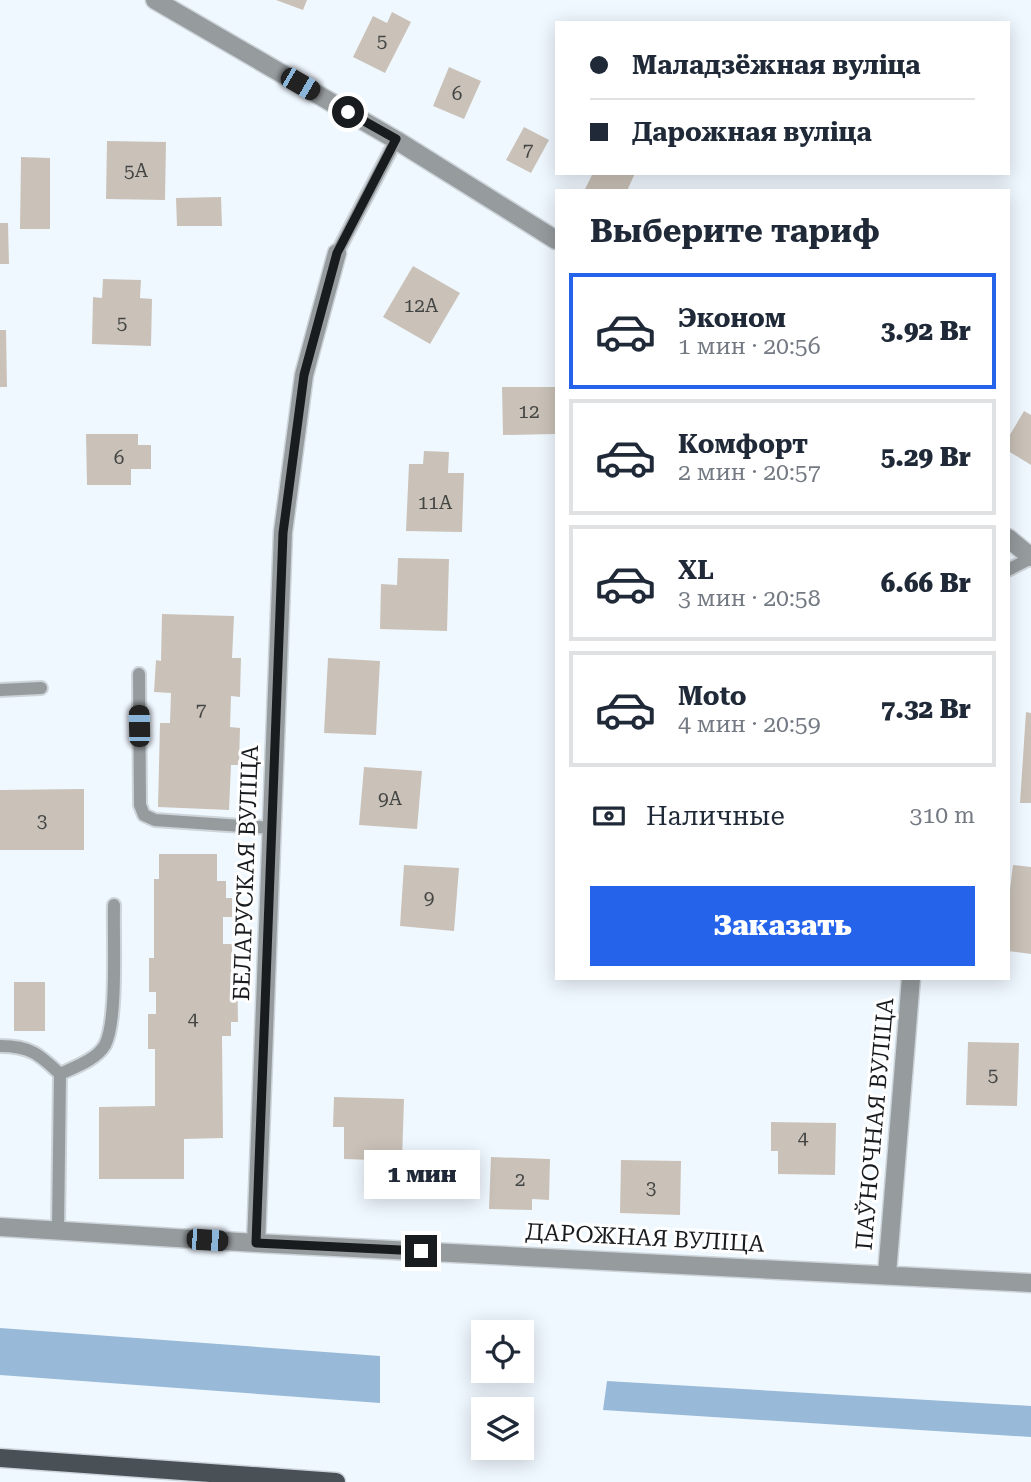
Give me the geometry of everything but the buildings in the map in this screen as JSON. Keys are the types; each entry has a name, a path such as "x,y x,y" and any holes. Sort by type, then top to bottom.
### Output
{"main road":[{"path":"0,1458 336,1482"}],"street":[{"path":"155,0 396,139 555,239"},
{"name":"БЕЛАРУСКАЯ ВУЛІЦА","path":"256,1243 283,533 304,375 337,253"},
{"path":"1010,540 1031,558"},
{"name":"ПАЎНОЧНАЯ ВУЛІЦА","path":"887,1274 911,980"},
{"path":"0,1227 256,1243"},
{"name":"ДАРОЖНАЯ ВУЛІЦА","path":"256,1243 1031,1283"}],"lane":[{"path":"337,253 396,139"},
{"path":"1010,569 1031,558"},
{"path":"139,674 140,805 144,815 155,820 272,828"},
{"path":"0,690 41,688"},
{"path":"60,1074 89,1060 104,1046 111,1024 114,905"},
{"path":"0,1046 37,1052 60,1074 58,1230"}],"shaded area":[{"path":"0,1328 380,1356 380,1403 0,1375"},
{"path":"607,1381 1031,1406 1031,1437 603,1410"}],"route":[{"path":"348,112 396,139 337,253 304,375 283,533 256,1243 421,1251"}]}
